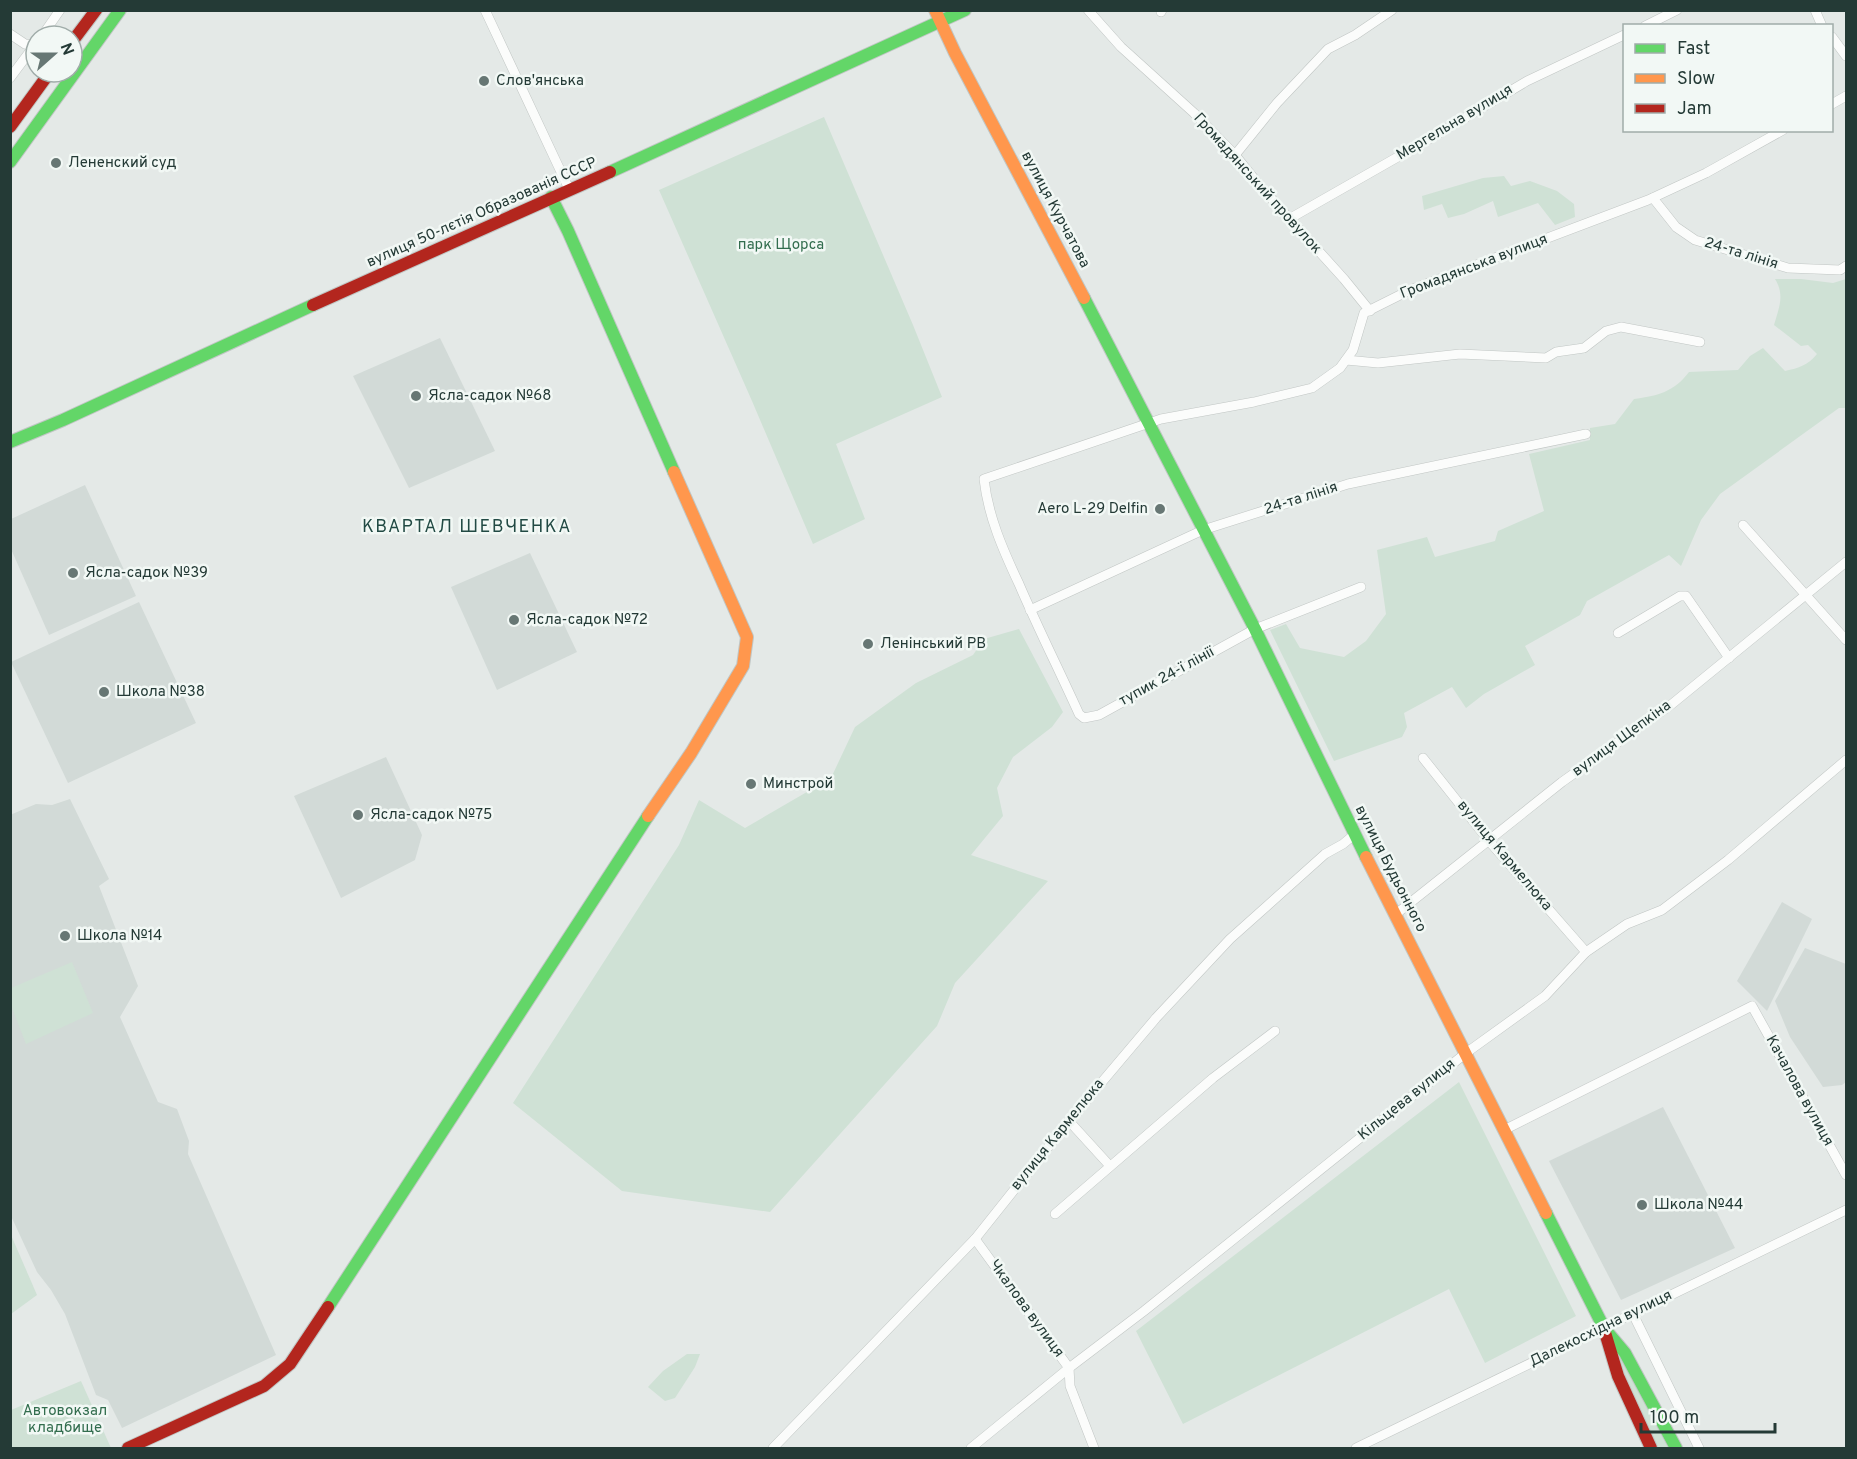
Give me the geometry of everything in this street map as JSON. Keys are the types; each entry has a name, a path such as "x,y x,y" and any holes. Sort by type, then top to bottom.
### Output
{"street":[{"path":"50,24 60,10"},
{"path":"84,26 96,10"},
{"path":"10,162 120,10"},
{"path":"485,10 569,189"},
{"name":"вулиця 50-лєтія Образованія СССР","path":"12,439 63,420 201,355 735,116 938,16 965,10"},
{"name":"Громадянський провулок","path":"1088,10 1121,47 1194,113 1235,155 1370,311"},
{"path":"1235,155 1277,103 1328,49 1356,35 1392,10"},
{"path":"1649,24 1677,10"},
{"path":"1815,10 1821,24"},
{"name":"вулиця Курчатова","path":"938,16 955,53 1150,423"},
{"path":"10,34 24,43"},
{"name":"Мергельна вулиця","path":"1289,219 1527,81 1623,35"},
{"path":"1833,38 1846,56"},
{"path":"10,78 24,60"},
{"path":"10,128 41,84"},
{"name":"Громадянська вулиця","path":"1370,311 1410,290 1653,198 1706,173 1779,132"},
{"path":"128,1448 264,1386 291,1364 691,753 742,666 747,637 577,250 551,197"},
{"name":"24-та лінія","path":"1653,198 1676,227 1695,240 1788,268 1840,270 1846,266"},
{"path":"1030,610 995,528 986,497 984,479 1161,419 1254,402 1312,388 1340,368 1353,350 1364,313 1370,311"},
{"path":"1346,360 1378,363 1460,354 1546,358 1556,351 1584,348 1606,331 1621,327 1700,342"},
{"name":"вулиця Будьонного","path":"1150,423 1604,1328 1625,1353 1676,1449"},
{"name":"24-та лінія","path":"1030,610 1203,530 1348,484 1586,434"},
{"path":"1743,525 1846,640"},
{"name":"вулиця Щепкіна","path":"1396,914 1562,782 1672,704 1846,562"},
{"name":"тупик 24-ї лінії","path":"1030,610 1079,714 1084,718 1099,715 1254,629 1361,588"},
{"path":"1618,633 1680,596 1686,596 1729,658"},
{"name":"вулиця Кармелюка","path":"1424,758 1489,841 1586,952"},
{"name":"Кільцева вулиця","path":"971,1449 1069,1368 1144,1311 1466,1053 1545,996 1586,952 1628,924 1662,910 1728,860 1846,760"},
{"name":"вулиця Кармелюка","path":"773,1449 975,1239 1069,1120 1156,1018 1230,939 1326,854 1355,834"},
{"name":"Качалова вулиця","path":"1504,1130 1752,1006 1846,1175"},
{"path":"1055,1214 1213,1078 1275,1031"},
{"path":"1069,1120 1110,1166"},
{"name":"Далекосхідна вулиця","path":"1356,1449 1846,1210"},
{"name":"Чкалова вулиця","path":"975,1239 1069,1368 1070,1386 1095,1449"},
{"path":"1633,1314 1699,1449"},
{"name":"вулиця Будьонного","path":"1604,1328 1609,1353 1625,1396 1651,1449"}],"shaded area":[{"name":"Ясла-садок №68","path":"440,338 495,451 409,488 353,376"},
{"name":"Ясла-садок №39","path":"85,485 136,596 49,635 11,549 11,519"},
{"name":"Ясла-садок №72","path":"530,553 577,652 497,690 451,587"},
{"name":"Школа №38","path":"139,602 196,723 68,783 11,662"},
{"name":"Ясла-садок №75","path":"386,757 422,835 415,860 341,898 294,796"},
{"path":"70,799 109,879 99,886 138,986 120,1017 158,1102 177,1109 189,1141 188,1154 276,1355 122,1428 108,1400 96,1395 65,1314 37,1272 11,1216 10,815 36,804 52,805"},
{"path":"1782,902 1812,919 1767,1011 1737,981"},
{"path":"1805,948 1846,964 1846,1082 1842,1085 1823,1087 1790,1037 1775,1001"},
{"name":"Школа №44","path":"1663,1107 1735,1248 1621,1300 1549,1161"}],"green space":[{"name":"парк Щорса","path":"824,117 942,397 836,444 865,519 813,544 659,190"},
{"path":"1504,176 1511,186 1530,181 1557,191 1574,204 1575,217 1555,225 1538,203 1498,217 1493,201 1464,214 1448,218 1442,204 1424,210 1422,196 1483,178"},
{"path":"1775,279 1833,283 1846,279 1846,408 1839,408 1720,494 1701,520 1681,566 1669,555 1587,601 1580,615 1525,646 1535,665 1484,694 1466,708 1452,687 1404,713 1407,727 1402,737 1334,761 1270,630 1286,624 1300,648 1344,657 1366,641 1386,614 1377,550 1427,537 1435,557 1495,541 1498,531 1544,511 1529,454 1590,440 1590,428 1615,424 1634,399 1671,389 1689,372 1738,370 1750,356 1763,348 1785,371 1807,363 1817,354 1808,345 1801,346 1774,325 1780,296"},
{"path":"1019,629 1063,712 1052,727 1013,757 997,788 1003,816 971,855 1048,881 955,983 937,1026 770,1212 622,1191 513,1103 679,845 699,800 745,828 831,778 855,727 916,683 973,655 984,639"},
{"path":"72,962 93,1013 26,1044 11,1005 11,988"},
{"path":"1459,1082 1576,1316 1485,1363 1449,1289 1183,1424 1136,1331"},
{"path":"11,1235 37,1295 10,1314"},
{"path":"1616,1350 1668,1448 1658,1448 1613,1351"},
{"path":"687,1354 700,1354 695,1367 675,1398 665,1401 648,1387 663,1371"},
{"name":"Автовокзал кладбище","path":"81,1381 111,1448 11,1448 11,1410"}],"traffic: fast":[{"path":"10,162 120,10"},
{"path":"610,172 965,10"},
{"path":"551,197 674,472"},
{"path":"1084,298 1255,629 1366,857"},
{"path":"10,442 313,305"},
{"path":"328,1307 648,816"},
{"path":"1546,1213 1604,1328 1625,1353 1676,1448"}],"traffic: slow":[{"path":"935,10 955,53 1084,298"},
{"path":"648,816 691,753 743,666 747,637 674,472"},
{"path":"1366,857 1546,1213"}],"traffic: jam":[{"path":"84,26 96,10"},
{"path":"10,127 41,84"},
{"path":"313,305 610,172"},
{"path":"128,1448 264,1386 290,1364 328,1307"},
{"path":"1604,1329 1618,1376 1651,1448"}],"place":[{"name":"Слов'янська","path":"484,81"},
{"name":"Лененский суд","path":"56,163"},
{"name":"Ясла-садок №68","path":"416,396"},
{"name":"Aero L-29 Delfin","path":"1160,509"},
{"name":"Ясла-садок №39","path":"73,573"},
{"name":"Ясла-садок №72","path":"514,620"},
{"name":"Ленінський РВ","path":"868,644"},
{"name":"Школа №38","path":"104,692"},
{"name":"Минстрой","path":"751,784"},
{"name":"Ясла-садок №75","path":"358,815"},
{"name":"Школа №14","path":"65,936"},
{"name":"Школа №44","path":"1642,1205"}],"district":[{"name":"КВАРТАЛ ШЕВЧЕНКА","path":"467,527"}]}
